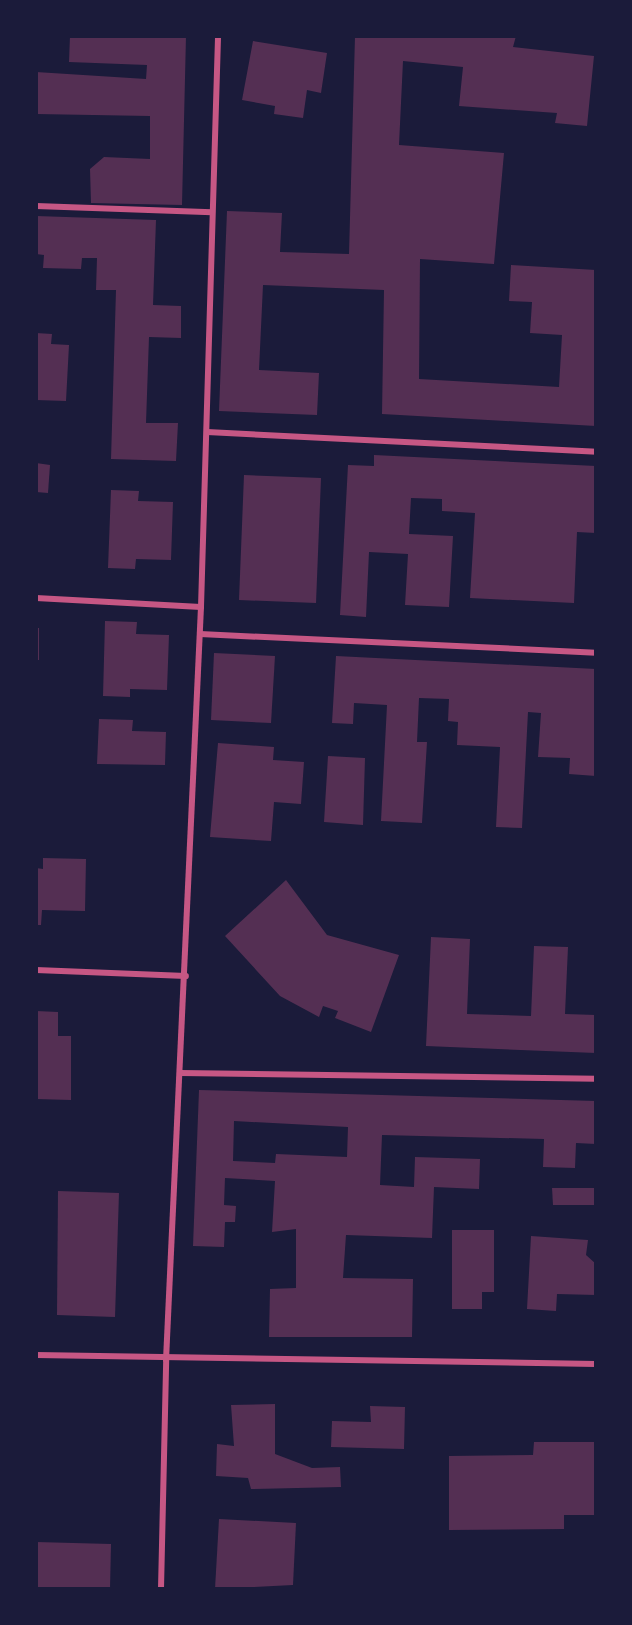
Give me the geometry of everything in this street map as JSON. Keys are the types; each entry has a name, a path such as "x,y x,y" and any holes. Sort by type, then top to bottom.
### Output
{"street":[{"path":"160,1589 166,1360 186,976 200,634 218,36"},
{"path":"36,206 212,212"},
{"path":"207,432 596,453"},
{"path":"36,598 201,607"},
{"path":"200,634 596,652"},
{"path":"36,970 186,976"},
{"path":"180,1073 596,1079"},
{"path":"36,1355 166,1360 596,1364"}],"building":[{"path":"70,36 186,36 182,205 91,203 90,169 104,157 150,159 150,116 36,114 36,72 146,79 147,65 69,62"},
{"path":"355,36 516,36 513,47 594,56 587,126 555,123 557,113 459,106 463,67 403,61 399,145 504,153 494,264 420,259 419,379 559,387 562,335 530,333 532,302 509,301 511,265 596,270 596,426 382,414 384,290 263,285 259,370 319,373 317,415 219,411 227,211 282,213 280,252 349,254"},
{"path":"253,41 327,53 321,93 307,90 303,118 274,114 275,106 242,100"},
{"path":"36,216 156,220 153,305 181,306 181,338 149,337 146,423 178,423 176,461 111,459 116,290 96,290 97,258 82,258 81,269 43,268 44,255 36,254"},
{"path":"36,333 52,334 51,344 69,345 66,401 36,400"},
{"path":"374,455 596,466 596,533 577,532 574,603 470,598 475,513 442,511 442,499 411,498 409,534 453,536 449,607 405,605 408,554 369,552 366,617 340,615 348,465 374,466"},
{"path":"36,463 50,465 48,493 36,492"},
{"path":"244,475 321,478 316,603 239,600"},
{"path":"111,490 139,491 138,501 173,502 171,560 136,559 135,569 108,568"},
{"path":"105,621 137,622 136,634 169,635 167,690 130,689 130,697 103,696"},
{"path":"36,628 39,628 39,660 36,660"},
{"path":"214,653 275,656 271,723 211,720"},
{"path":"336,656 596,669 596,776 569,774 570,758 538,757 541,713 528,712 522,828 496,827 500,747 457,745 458,722 448,721 449,699 419,698 417,742 427,742 422,823 381,821 387,705 354,703 353,724 332,723"},
{"path":"99,719 133,720 132,731 166,732 165,765 97,764"},
{"path":"218,743 274,747 273,760 304,762 301,804 274,802 271,841 210,837"},
{"path":"328,756 365,758 363,825 324,822"},
{"path":"43,858 86,859 85,911 42,910 41,925 36,925 36,868 43,869"},
{"path":"286,880 327,935 399,955 371,1032 335,1018 338,1011 323,1006 319,1017 280,996 225,936"},
{"path":"431,937 470,939 467,1014 531,1016 534,946 568,947 565,1014 596,1015 596,1053 426,1046"},
{"path":"36,1011 58,1012 58,1036 71,1036 71,1100 36,1099"},
{"path":"199,1090 596,1101 596,1144 576,1143 575,1168 543,1167 544,1139 382,1135 380,1185 414,1187 415,1157 480,1159 479,1189 434,1187 432,1238 346,1235 343,1278 413,1279 412,1337 269,1337 270,1289 296,1288 296,1229 272,1232 275,1181 225,1178 224,1205 236,1206 235,1222 225,1222 224,1247 193,1246","holes":["234,1121 348,1127 347,1157 276,1154 275,1163 233,1161"]},
{"path":"552,1188 594,1188 594,1205 553,1205"},
{"path":"58,1191 119,1193 115,1317 57,1315"},
{"path":"452,1230 494,1230 494,1292 482,1292 482,1309 452,1309"},
{"path":"531,1236 588,1240 586,1255 596,1264 596,1295 557,1294 556,1311 527,1309"},
{"path":"275,1404 275,1454 312,1468 340,1467 341,1487 251,1489 248,1478 216,1476 217,1444 234,1446 231,1405"},
{"path":"370,1406 405,1407 404,1449 331,1447 332,1421 371,1422"},
{"path":"534,1442 596,1442 596,1515 564,1515 564,1529 449,1530 449,1456 533,1455"},
{"path":"219,1519 296,1523 293,1585 215,1589"},
{"path":"36,1542 111,1544 110,1589 36,1589"}]}
